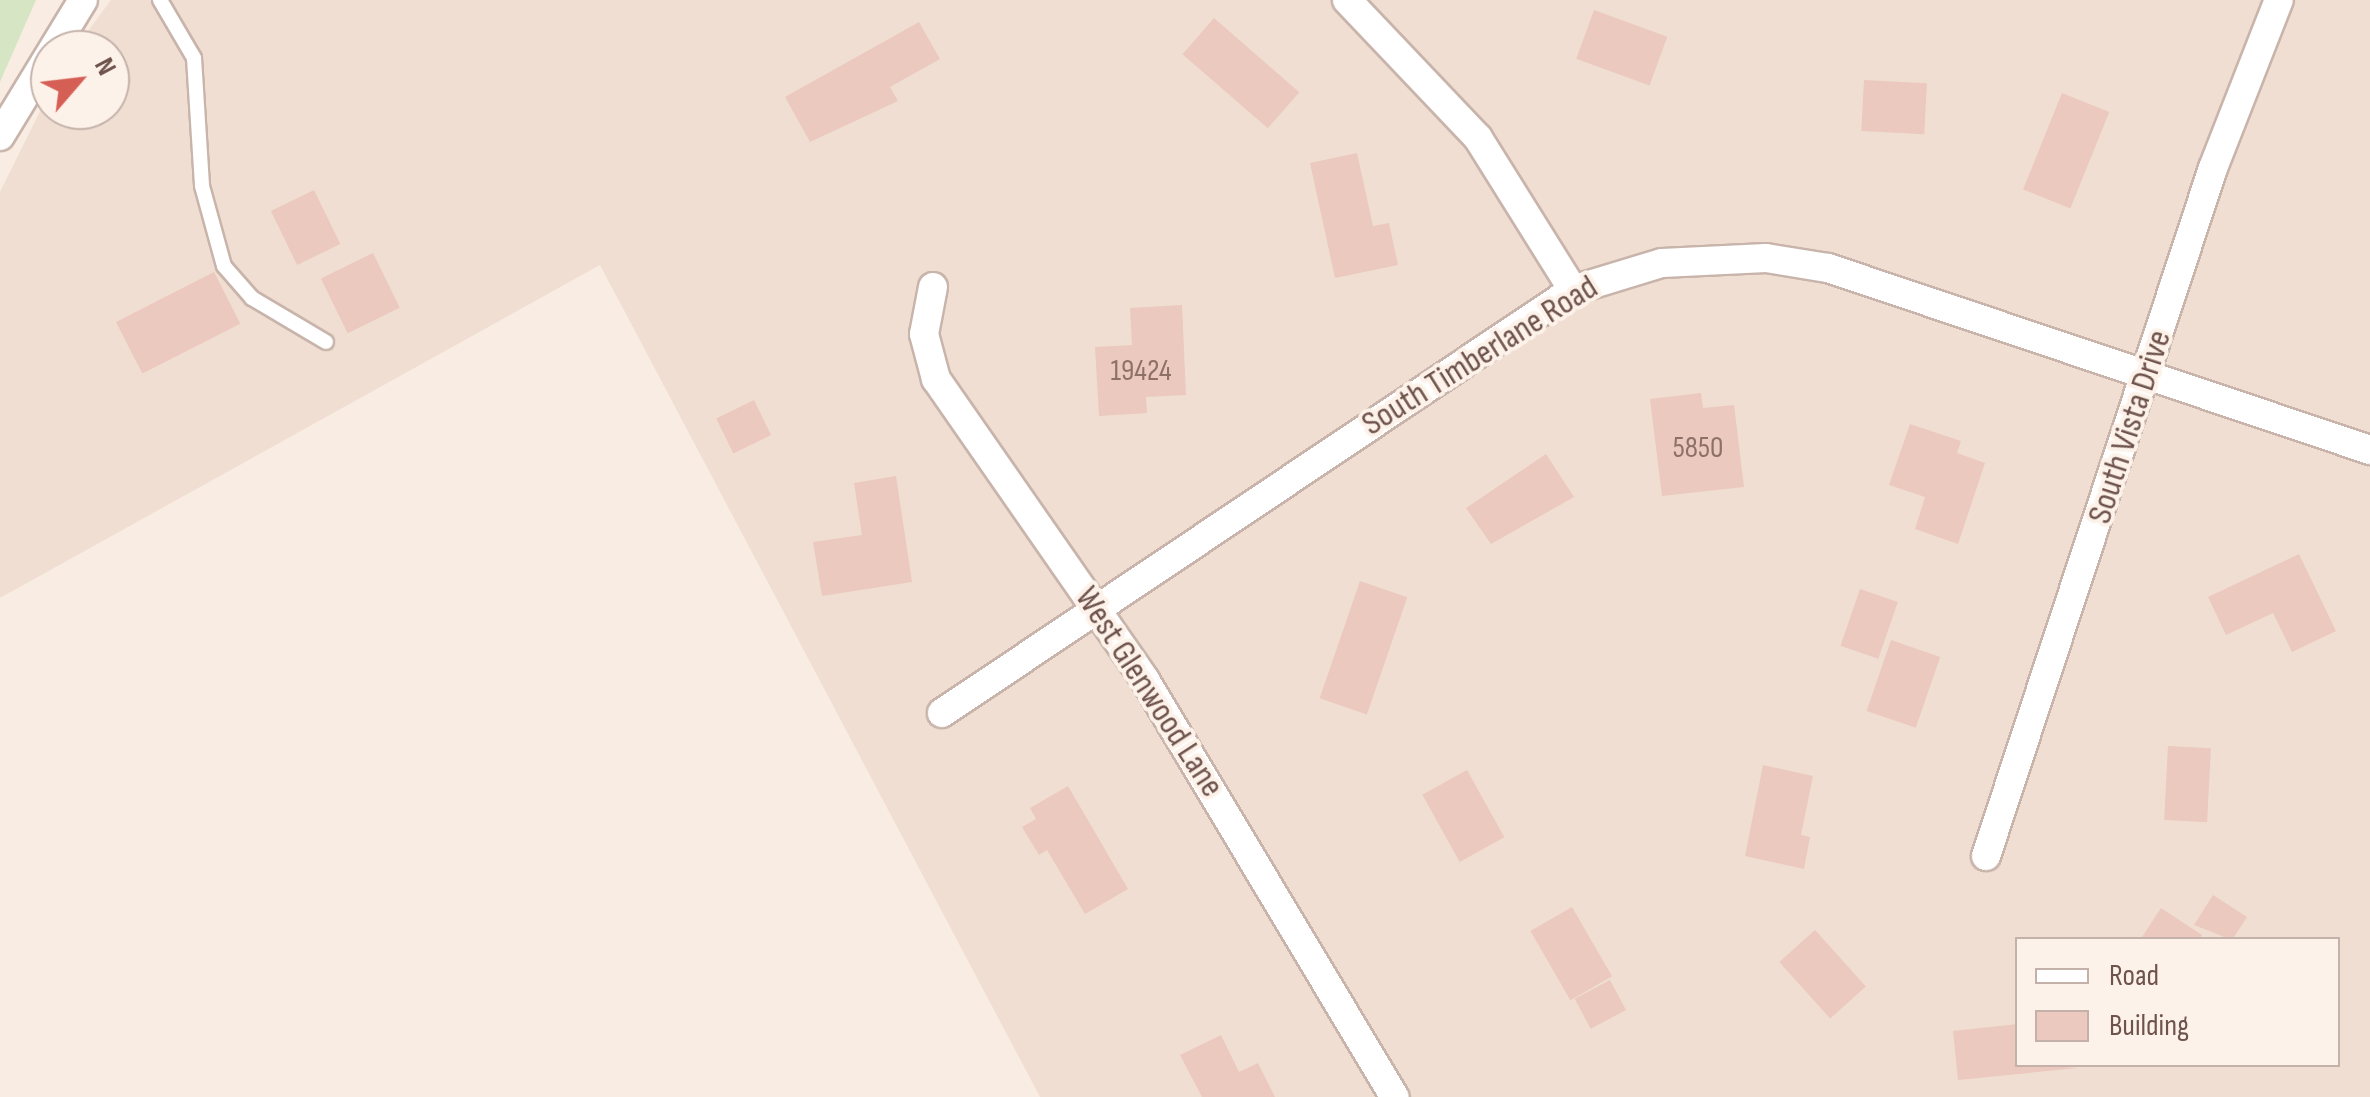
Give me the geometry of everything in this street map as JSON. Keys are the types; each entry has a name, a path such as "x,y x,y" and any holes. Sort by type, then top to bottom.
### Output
{"street":[{"path":"0,136 83,0"},
{"path":"1347,0 1478,138 1573,290"},
{"name":"South Vista Drive","path":"1986,856 2146,376 2279,0"},
{"name":"South Timberlane Road","path":"942,713 1573,290 1662,262 1766,258 1828,268 2370,450"},
{"name":"West Glenwood Lane","path":"933,286 924,334 936,379 1098,612 1253,852 1395,1097"}],"lane":[{"path":"160,0 194,58 202,186 224,266 252,298 326,342"}],"shaded area":[{"path":"111,0 2370,0 2370,1097 1040,1097 600,265 0,598 0,192 31,130 130,130 130,30 89,30"}],"green space":[{"path":"0,0 36,0 0,82"}],"building":[{"path":"1594,10 1667,37 1650,86 1576,59"},
{"path":"1214,18 1299,92 1268,128 1183,54"},
{"path":"919,22 940,59 890,87 898,101 810,142 785,97"},
{"path":"1864,80 1927,83 1924,134 1861,131"},
{"path":"2062,93 2109,112 2070,209 2023,189"},
{"path":"1357,153 1373,226 1389,223 1398,265 1335,278 1310,163"},
{"path":"314,190 340,244 297,265 271,211"},
{"path":"373,253 400,308 348,333 321,278"},
{"path":"214,272 240,324 142,374 116,322"},
{"path":"1182,305 1186,395 1146,397 1147,413 1099,416 1095,347 1132,345 1130,308"},
{"path":"1701,393 1703,408 1734,405 1744,487 1662,496 1650,399"},
{"path":"754,400 771,435 733,453 716,418"},
{"path":"1910,424 1961,441 1957,453 1985,463 1958,544 1915,529 1925,497 1889,485"},
{"path":"1546,454 1574,497 1491,544 1466,508"},
{"path":"896,476 912,582 822,596 813,542 862,535 854,483"},
{"path":"2299,554 2336,631 2292,652 2273,613 2226,635 2208,597"},
{"path":"1360,581 1407,597 1367,715 1320,698"},
{"path":"1860,589 1898,602 1878,659 1840,646"},
{"path":"1891,640 1940,657 1916,728 1867,711"},
{"path":"2168,746 2211,748 2207,822 2164,820"},
{"path":"1763,765 1813,776 1801,835 1810,837 1804,869 1745,856"},
{"path":"1467,770 1504,837 1460,862 1422,795"},
{"path":"1068,786 1128,889 1085,914 1047,850 1039,855 1022,827 1036,819 1030,808"},
{"path":"2213,895 2247,917 2234,937 2194,925"},
{"path":"1572,907 1612,976 1570,1000 1530,931"},
{"path":"2161,908 2202,935 2201,937 2142,937"},
{"path":"1815,930 1866,986 1830,1019 1779,962"},
{"path":"1610,980 1626,1010 1591,1029 1575,999"},
{"path":"2015,1024 2015,1067 2078,1068 1958,1080 1953,1031"},
{"path":"1221,1035 1239,1072 1258,1063 1275,1097 1202,1097 1180,1055"}]}
